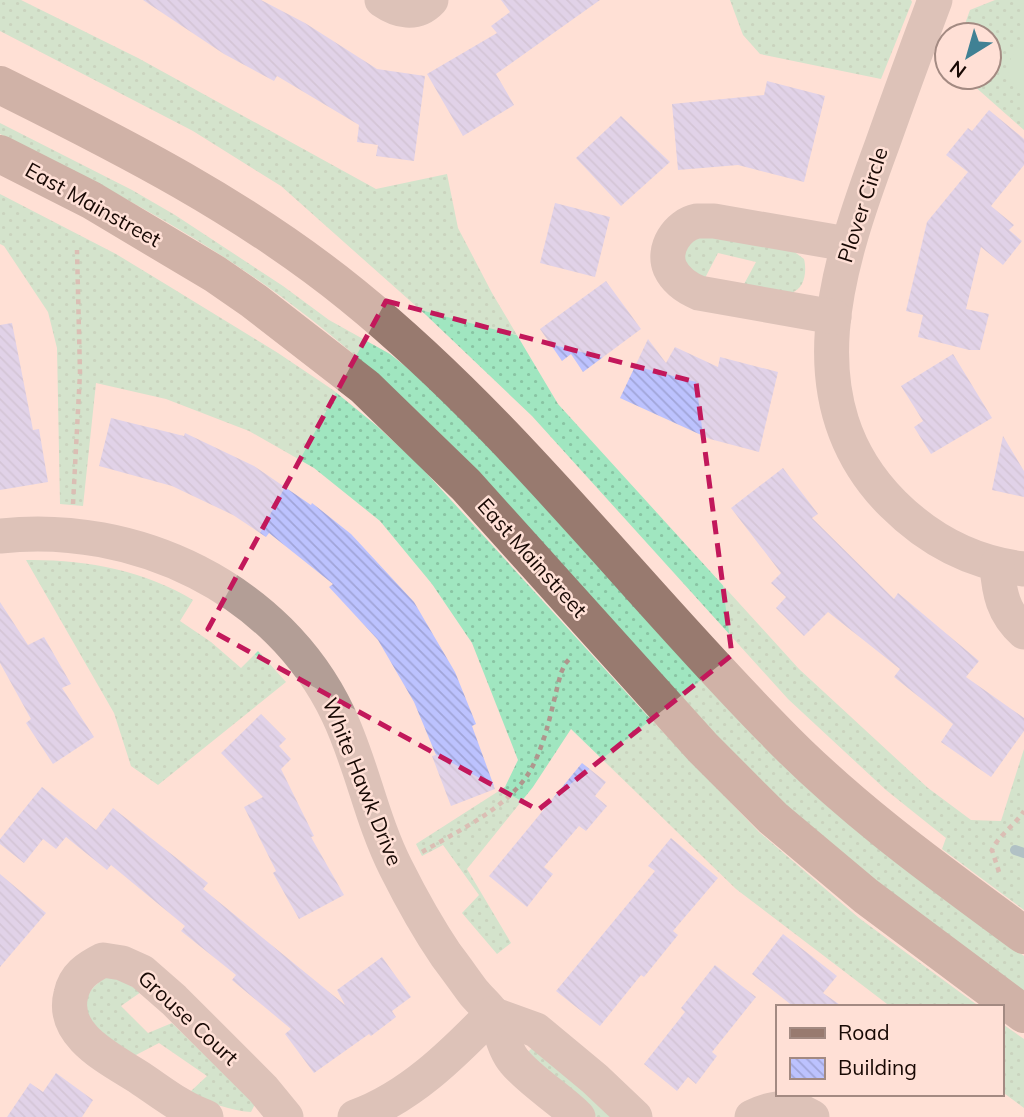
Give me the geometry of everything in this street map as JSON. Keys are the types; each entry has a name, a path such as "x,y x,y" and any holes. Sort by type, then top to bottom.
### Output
{"main road":[{"path":"0,85 178,176 280,242 354,297 489,418 736,691 807,763 892,836 1024,935"},
{"name":"East Mainstreet","path":"0,154 91,200 215,274 366,387 466,485 704,748 773,818 805,848 866,896 1024,1014"}],"street":[{"path":"382,0 393,8 405,11 425,6 431,0"},
{"name":"Plover Circle","path":"935,0 847,244 834,317 832,384 844,429 866,472 883,494 920,529 946,545 1011,567"},
{"path":"834,317 699,293 686,287 676,277 670,267 669,256 676,233 697,221 847,244"},
{"name":"White Hawk Drive","path":"0,536 48,532 71,534 95,537 153,552 203,575 231,592 272,625 304,660 326,692 347,735 394,864 445,952 492,1014 513,1060 578,1117"},
{"path":"1011,567 1000,596 1007,612 1024,632"},
{"name":"Grouse Court","path":"206,1117 183,1106 116,1063 75,1029 69,1013 69,1001 72,987 79,976 103,960 122,963 142,972 243,1069 286,1117"},
{"path":"355,1117 381,1106 403,1092 466,1040 492,1014 537,1030 635,1117"},
{"path":"752,1117 780,1107 794,1108 812,1117"}],"path":[{"path":"73,510 80,363 77,250"},
{"path":"415,856 501,803 520,784 536,759 561,673 572,656"},
{"path":"1003,880 992,850 1024,811"}],"highlighted area":[{"path":"386,301 696,382 732,655 538,810 208,629"}],"green space":[{"path":"0,0 21,0 138,58 376,189 447,174 458,228 492,293 558,404 799,669 928,788 971,820 1001,821 1024,749 1024,910 942,849 946,838 886,790 788,699 532,416 426,315 281,186 193,131 0,31"},
{"path":"730,0 912,2 881,79 760,54 743,35"},
{"path":"995,0 1024,0 1024,130 980,91 1003,91 1003,21 966,21 970,10"},
{"path":"1024,39 1024,96 1011,80 1008,68"},
{"path":"0,123 132,190 175,215 283,286 329,320 390,354 431,387 891,857 1024,956 1024,992 877,883 790,809 725,745 471,465 413,407 351,352 286,301 193,237 0,134"},
{"path":"0,194 116,254 278,353 333,390 420,466 644,712 759,832 859,918 977,1005 888,1005 736,889 571,729 533,787 467,869 511,943 497,954 462,913 479,895 443,845 422,856 416,844 505,787 518,760 472,643 432,584 380,521 314,468 249,431 166,399 96,383 83,506 60,504 57,348 48,312 4,246 0,244"},
{"path":"700,235 792,250 804,259 805,274 802,284 790,293 743,286 756,262 718,253 705,278 690,273 683,256 685,244"},
{"path":"26,560 113,568 174,590 193,600 180,621 211,642 241,668 258,651 286,682 158,785 131,766 114,713"},
{"path":"113,975 141,992 121,1006 148,1033 172,1023 255,1104 251,1112 219,1105 190,1092 207,1076 159,1043 134,1056 90,1025 84,1010 88,995 99,982"},
{"path":"1003,1024 1024,1039 1024,1108 1003,1092"},
{"path":"533,1047 618,1117 596,1117 527,1053"}],"building":[{"path":"143,0 261,0 305,23 377,69 425,76 414,161 376,156 378,145 357,142 359,125 277,76 274,81 224,54"},
{"path":"501,0 600,0 496,74 514,105 463,136 427,74 497,33 491,26 510,12"},
{"path":"767,81 825,96 804,182 738,165 678,170 672,104 764,95"},
{"path":"989,110 1024,139 1024,165 991,206 1014,225 1009,230 1022,241 1003,265 981,247 966,309 989,314 980,350 969,350 918,337 923,315 906,311 927,222 968,172 946,155 968,128 972,131"},
{"path":"621,116 670,162 621,206 576,158"},
{"path":"555,203 610,217 595,277 540,263"},
{"path":"606,281 641,329 583,372 571,354 562,361 540,329"},
{"path":"12,323 33,430 39,429 48,482 0,490 0,325"},
{"path":"648,339 666,363 675,347 718,367 720,357 778,372 759,452 710,439 620,398"},
{"path":"953,354 992,418 931,454 914,427 923,421 901,386"},
{"path":"111,418 184,436 185,433 254,466 311,505 312,503 351,534 414,602 455,672 476,724 472,726 495,789 451,806 432,756 436,755 414,702 378,640 329,587 333,584 269,533 266,537 233,515 172,486 99,466"},
{"path":"1003,436 1024,471 1024,497 992,490"},
{"path":"783,468 818,514 812,518 894,599 898,593 979,661 966,677 1024,718 1024,731 991,777 941,742 953,724 894,677 900,669 828,612 804,636 776,608 786,597 771,583 781,573 731,508"},
{"path":"0,602 28,645 44,637 71,684 62,688 94,737 53,764 26,723 31,719 0,663"},
{"path":"261,714 286,739 279,746 291,759 281,769 314,836 311,837 344,895 299,919 273,873 276,871 244,807 263,797 221,753"},
{"path":"582,763 606,782 595,796 607,806 586,831 579,826 544,867 553,874 527,907 489,876"},
{"path":"42,787 96,830 113,808 208,883 203,889 345,1005 337,990 382,957 411,997 392,1011 396,1017 314,1073 285,1034 291,1029 232,980 236,975 181,931 185,926 111,865 107,870 66,837 56,849 43,839 24,863 0,844 0,839"},
{"path":"671,838 718,878 673,931 678,935 600,1026 556,991 655,871 648,866"},
{"path":"0,874 46,913 0,967"},
{"path":"783,934 837,976 823,993 840,1005 791,1005 752,974"},
{"path":"715,965 756,997 712,1052 717,1056 696,1084 688,1077 677,1091 644,1064 685,1012 681,1008"},
{"path":"56,1073 93,1100 82,1117 7,1117 30,1083 43,1092"}],"waterway":[{"path":"1015,850 1024,853"}]}
